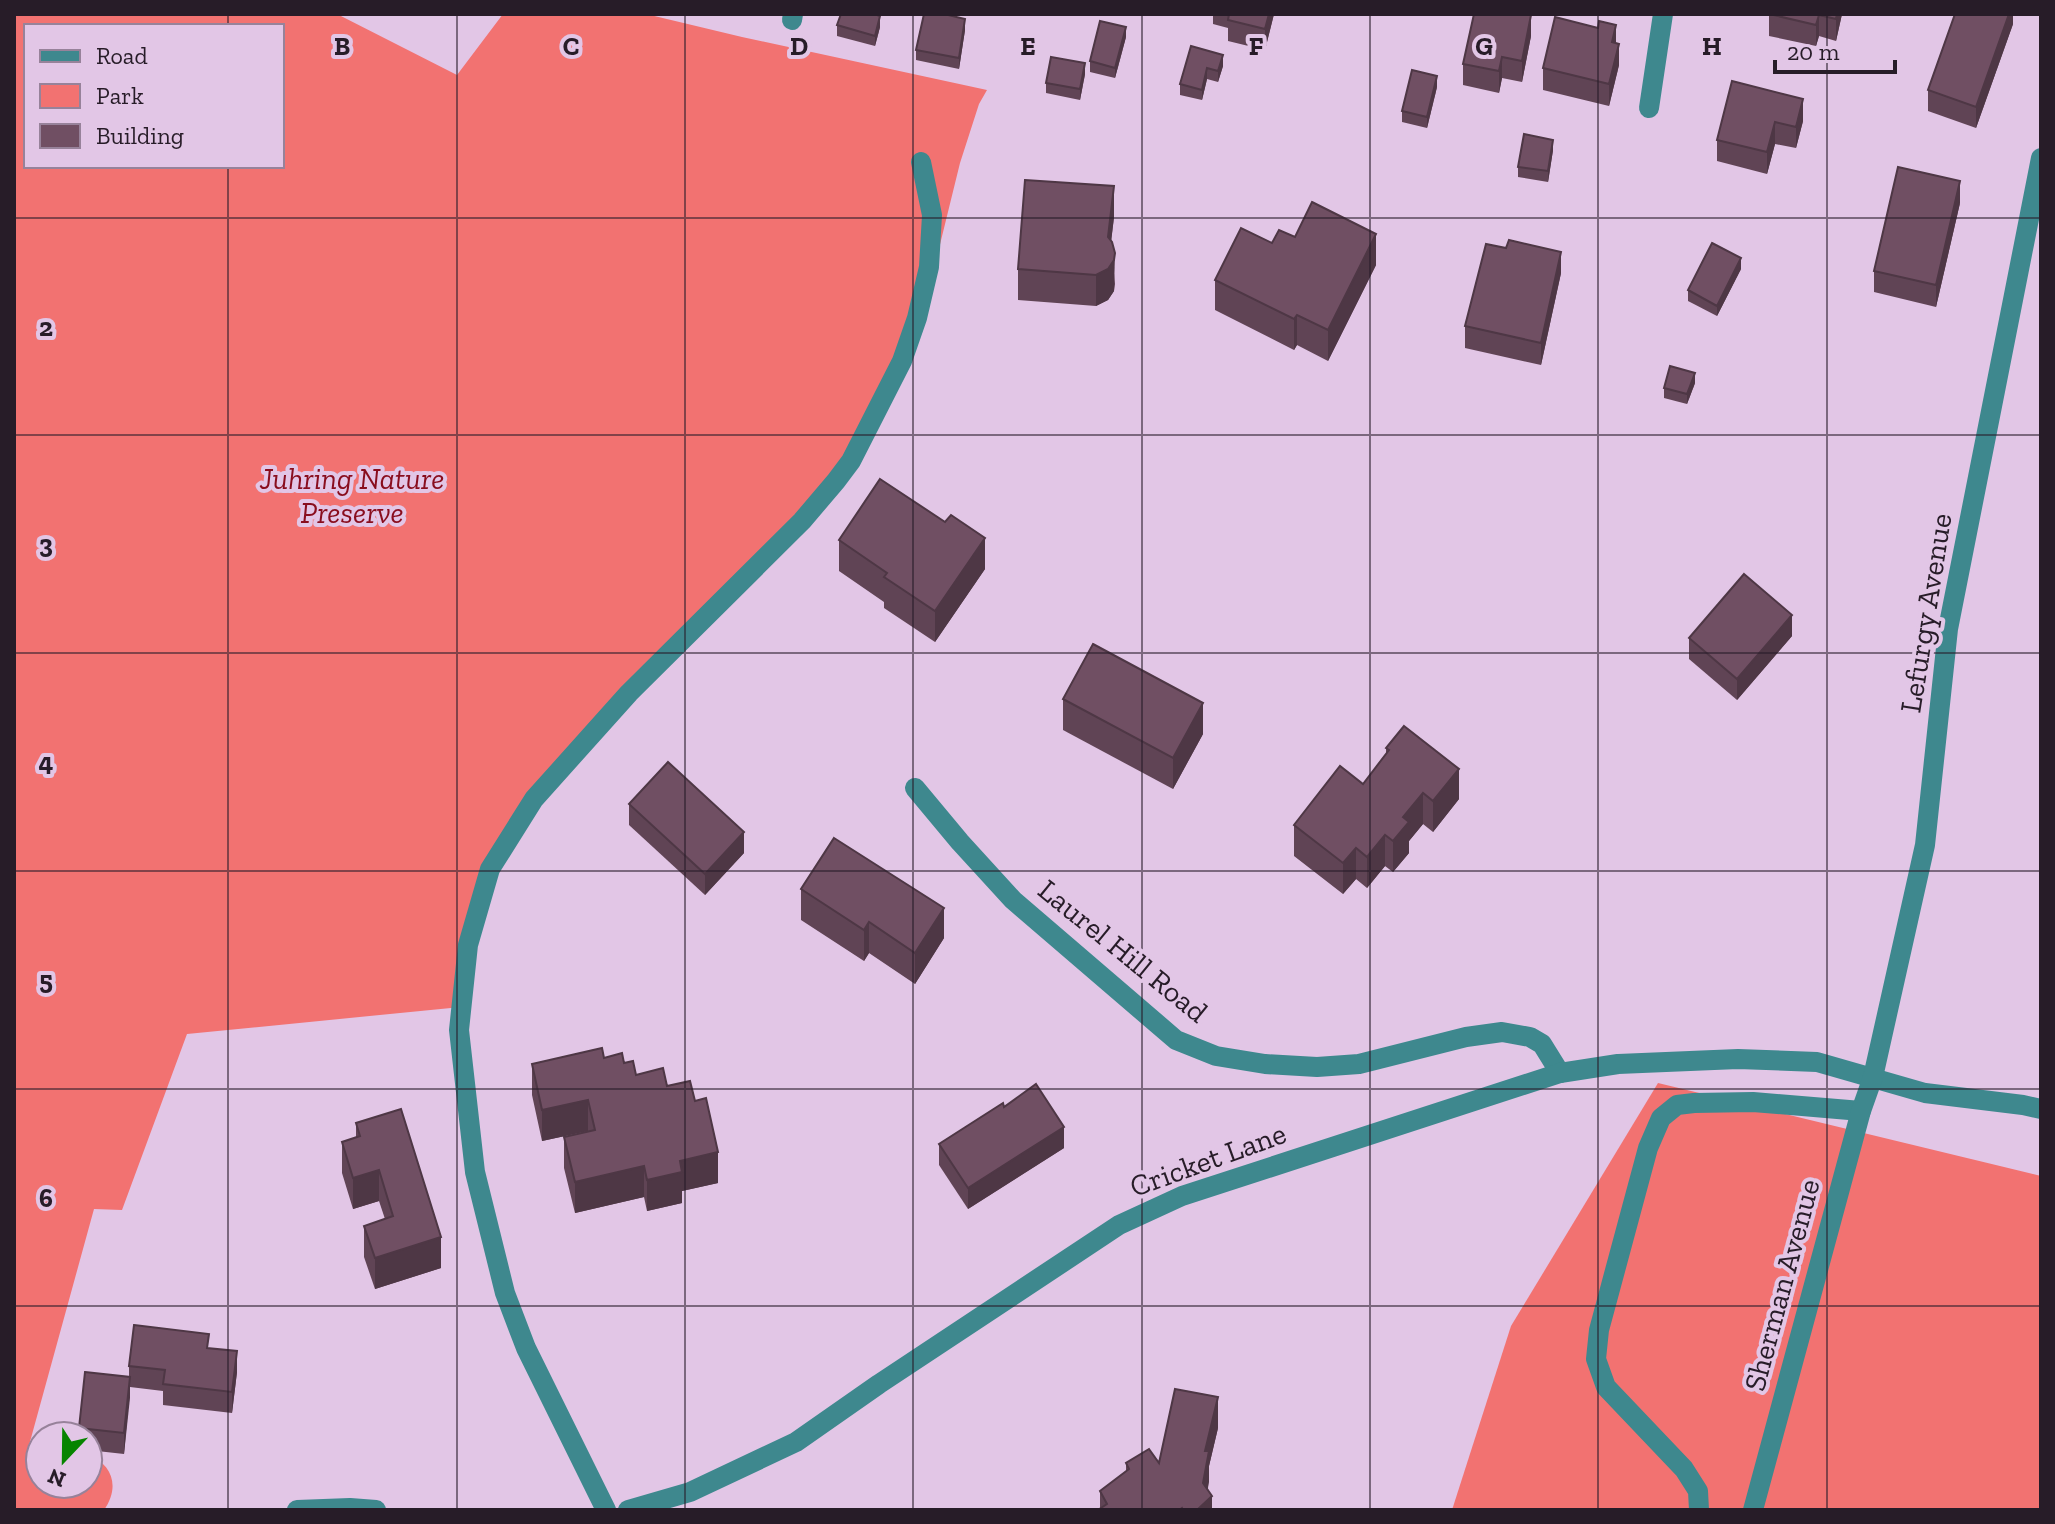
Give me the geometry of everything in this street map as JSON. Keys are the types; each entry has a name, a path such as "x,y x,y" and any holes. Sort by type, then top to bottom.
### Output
{"street":[{"path":"1649,108 1663,14"},
{"name":"Lefurgy Avenue","path":"1873,1077 1925,845 1948,629 2041,158"},
{"path":"606,1510 526,1348 505,1293 475,1172 459,1030 468,945 490,869 534,799 629,693 802,521 851,461 902,361 926,280 932,215 921,162"},
{"name":"Laurel Hill Road","path":"915,788 1013,900 1176,1040 1216,1056 1265,1064 1317,1067 1359,1064 1466,1037 1502,1032 1530,1037 1542,1044 1560,1073"},
{"name":"Cricket Lane","path":"628,1510 690,1492 796,1442 1119,1225 1182,1196 1560,1073 1618,1064 1738,1059 1817,1062 1925,1093 2041,1109"},
{"name":"Sherman Avenue","path":"1753,1510 1861,1111 1873,1077"},
{"path":"1699,1510 1698,1491 1684,1469 1606,1387 1596,1359 1599,1330 1648,1148 1661,1118 1677,1105 1753,1102 1861,1111"},
{"path":"297,1510 376,1510"}],"green space":[{"name":"Juhring Nature Preserve","path":"14,14 337,14 457,75 503,14 646,14 987,90 979,104 960,163 932,277 859,457 629,693 490,869 461,1007 187,1034 122,1210 94,1209 36,1420 24,1420 24,1500 104,1500 104,1465 113,1485 104,1510 14,1510"},
{"path":"1658,1083 2041,1176 2041,1510 1452,1510 1511,1326"}],"building":[{"path":"841,14 880,16 875,36 837,25"},
{"path":"924,14 944,14 965,19 959,58 916,50"},
{"path":"1229,14 1269,14 1265,29 1228,20"},
{"path":"1474,14 1531,15 1522,61 1502,57 1499,71 1463,64"},
{"path":"1769,14 1837,14 1836,19 1819,15 1816,25"},
{"path":"1955,14 2009,14 1976,107 1928,90"},
{"path":"1555,17 1598,28 1599,21 1616,25 1612,42 1619,44 1609,84 1543,68"},
{"path":"1100,21 1126,27 1115,68 1090,61"},
{"path":"1191,46 1223,55 1218,71 1207,68 1202,90 1180,84"},
{"path":"1051,57 1085,63 1080,89 1046,83"},
{"path":"1412,70 1437,76 1427,117 1402,111"},
{"path":"1732,81 1803,99 1796,127 1775,122 1767,152 1717,140"},
{"path":"1524,134 1553,140 1548,171 1518,167"},
{"path":"1898,167 1960,181 1936,285 1874,271"},
{"path":"1025,180 1114,186 1108,237 1115,253 1108,269 1096,275 1018,269"},
{"path":"1312,202 1376,234 1328,330 1297,315 1294,319 1215,280 1241,228 1272,243 1279,230 1295,237"},
{"path":"1509,240 1561,252 1541,343 1465,326 1486,244 1506,248"},
{"path":"1712,243 1741,258 1717,306 1688,290"},
{"path":"1670,366 1695,373 1687,394 1664,388"},
{"path":"880,479 945,522 951,515 985,538 935,611 884,577 887,573 839,540"},
{"path":"1744,574 1792,615 1737,679 1689,638"},
{"path":"1093,644 1203,703 1173,758 1063,699"},
{"path":"1404,726 1459,769 1433,801 1423,793 1403,817 1409,822 1393,841 1385,835 1367,857 1356,848 1343,863 1294,825 1340,766 1363,784"},
{"path":"668,762 744,832 705,874 629,804"},
{"path":"834,838 944,908 915,953 869,922 864,930 801,889"},
{"path":"602,1048 604,1058 622,1053 624,1063 633,1061 636,1075 663,1068 667,1086 690,1081 695,1101 706,1098 718,1152 680,1161 682,1172 647,1180 644,1166 575,1182 564,1137 595,1130 588,1100 542,1110 532,1064"},
{"path":"1036,1084 1064,1127 968,1188 939,1144 1003,1103 1004,1107"},
{"path":"401,1109 441,1237 375,1258 364,1226 393,1216 379,1170 353,1178 342,1142 360,1136 356,1123"},
{"path":"134,1325 209,1334 207,1348 237,1351 232,1392 163,1384 165,1370 129,1366"},
{"path":"85,1372 130,1377 124,1433 104,1431 104,1420 80,1420"},
{"path":"1175,1389 1218,1397 1205,1451 1209,1451 1203,1483 1212,1496 1197,1510 1098,1510 1107,1504 1100,1491 1129,1469 1126,1463 1149,1449 1159,1463"}]}
